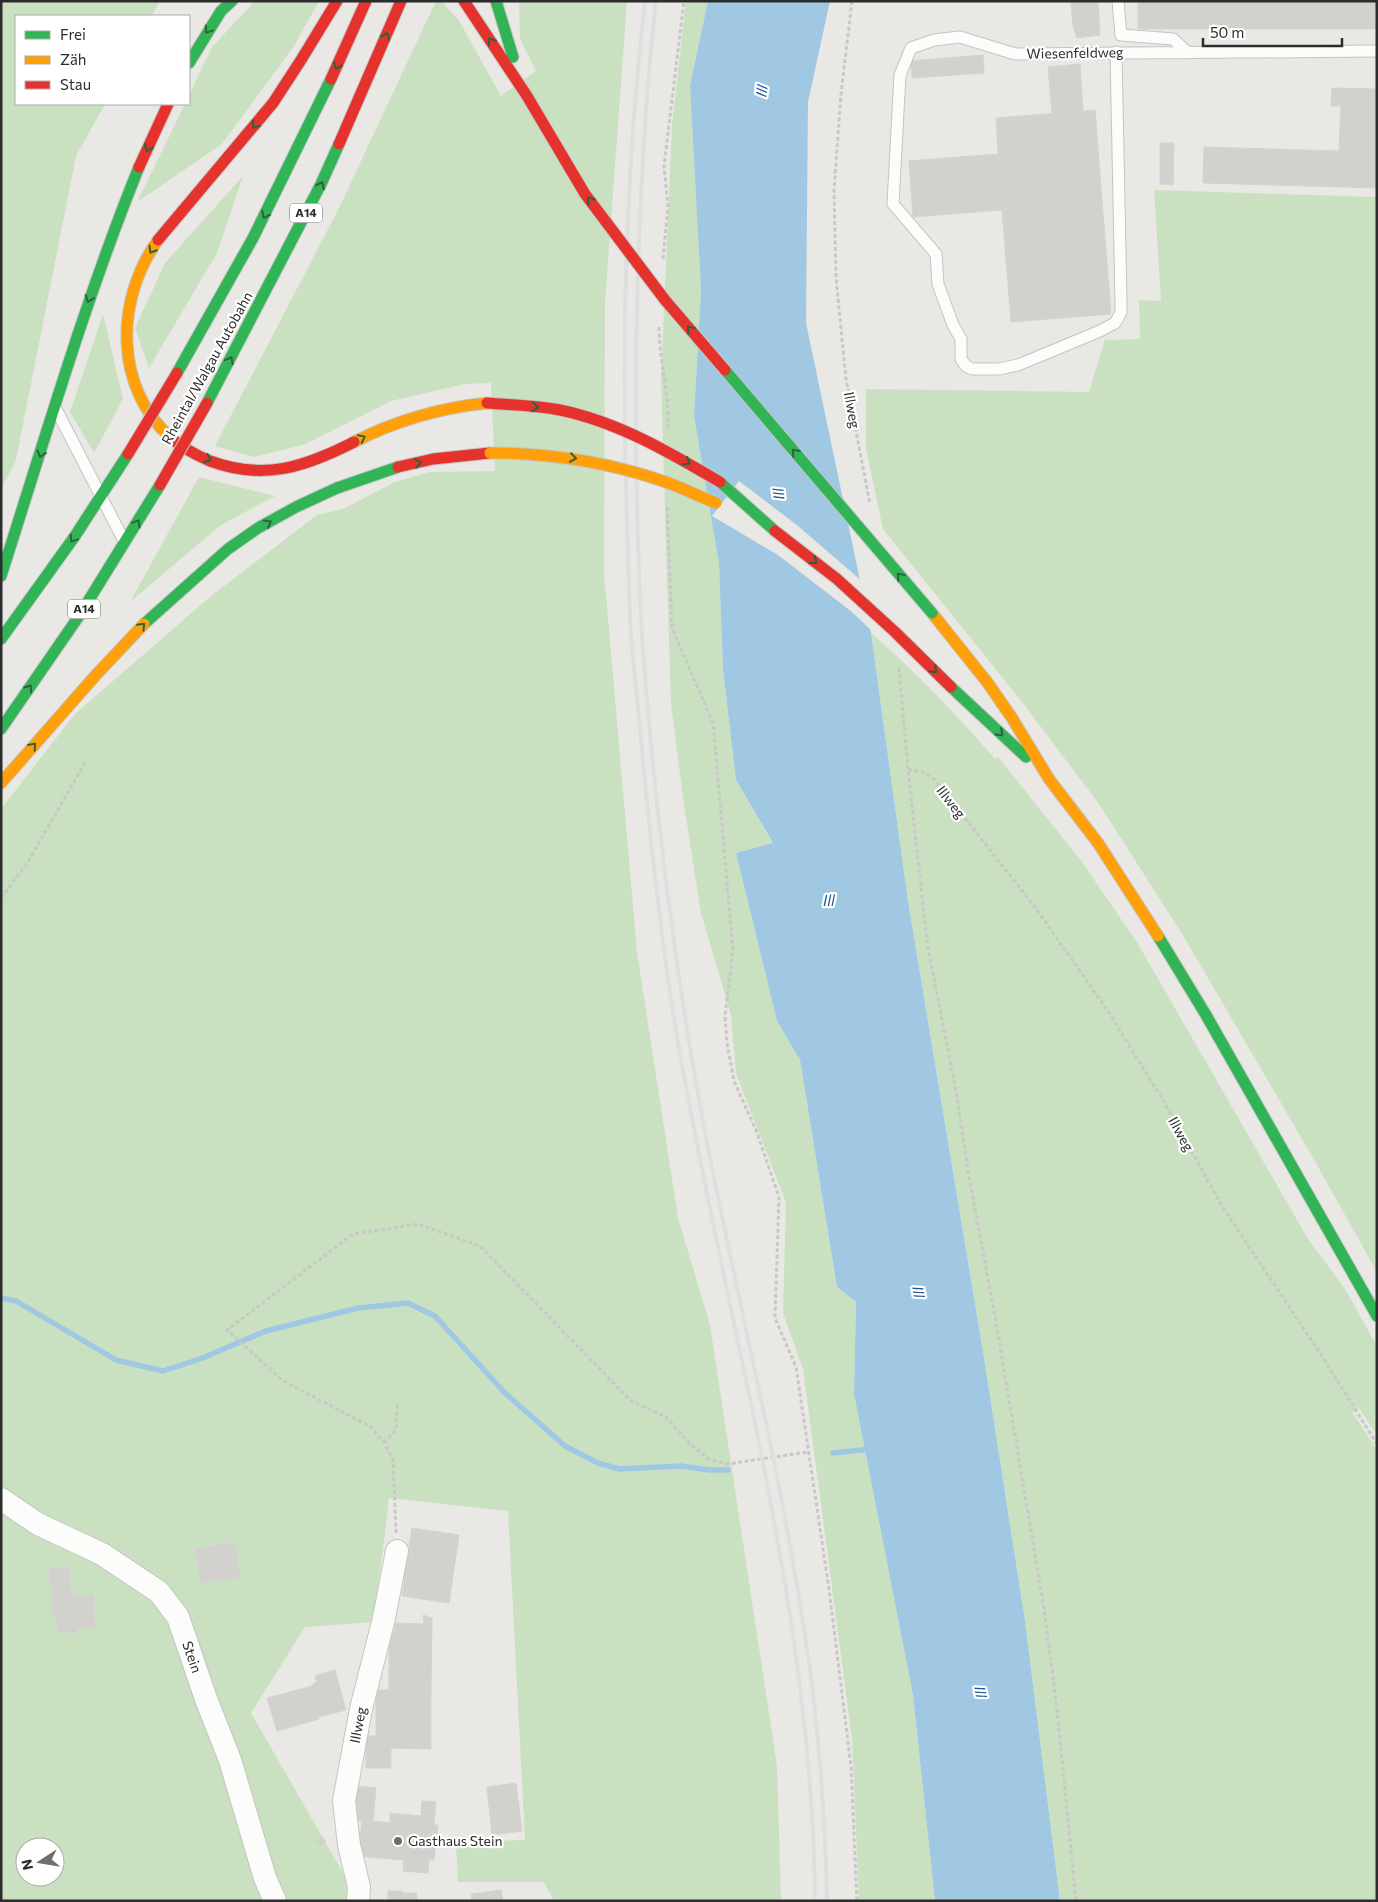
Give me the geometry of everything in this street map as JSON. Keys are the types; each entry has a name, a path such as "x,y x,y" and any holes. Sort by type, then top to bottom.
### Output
{"highway":[{"path":"190,61 221,11 232,1"},
{"path":"337,1 284,86 264,114 164,232 142,266 132,290 126,313 126,350 133,381 146,410 156,424 176,442 219,464 255,471 282,470 305,465 387,426 454,406 487,403 559,410 623,429 673,454 720,482 775,531 844,586 895,632 1049,779"},
{"name":"Rheintal/Walgau Autobahn","path":"1,729 79,616 160,485 207,403 322,184 402,1"},
{"path":"464,1 527,96 585,194 665,300 932,613 1012,718 1049,779 1098,843 1191,990 1377,1316"},
{"path":"496,1 505,34 527,96"},
{"name":"Rheintal/Walgau Autobahn","path":"1,638 75,536 128,454 236,272 321,103 365,3"},
{"path":"1,576 104,253 128,193 168,105"},
{"path":"1,783 95,675 160,608 238,541 291,510 347,483 401,466 456,456 524,453 574,458 612,466 664,481 724,507"},
{"path":"741,515 775,531"}],"street":[{"name":"Stein","path":"1,1498 38,1524 102,1554 159,1592 178,1617 206,1699 230,1760 265,1878 275,1901"},
{"name":"Illweg","path":"358,1901 359,1887 349,1845 344,1801 361,1708 384,1618 397,1551"}],"lane":[{"path":"1118,1 1121,34 1172,40 1188,53"},
{"name":"Wiesenfeldweg","path":"1116,52 1121,312 1118,318 1100,331 1018,365 998,369 972,369 966,366 961,359 960,338 953,325 938,284 936,254 893,204 900,75 911,48 934,40 960,37 1015,54 1116,52 1377,51"},
{"path":"55,408 125,542"}],"path":[{"path":"663,262 668,206 664,166 684,1"},
{"name":"Illweg","path":"852,1 841,94 834,190 836,278 846,380 871,508"},
{"path":"658,326 669,408 668,434"},
{"path":"666,498 672,628 713,723 733,950 725,1016 727,1043 734,1081 756,1130 780,1198 776,1318 796,1367 829,1589 851,1766 857,1901"},
{"path":"898,663 928,948 956,1090 968,1171 996,1322 1044,1609 1057,1709 1076,1901"},
{"path":"1,898 28,862 86,761"},
{"name":"Illweg","path":"908,769 925,773 934,779 1005,867 1070,954 1134,1052 1222,1206 1316,1347 1377,1444"},
{"path":"397,1551 393,1460 384,1442 371,1427 282,1380 227,1330 353,1234 418,1224 480,1246 631,1401 666,1417 691,1445 708,1459 728,1464 808,1452"},
{"path":"384,1442 396,1430 397,1403"}],"green space":[{"path":"1,1 160,1 153,15 15,15 15,105 104,105 76,156 16,460 1,489"},
{"path":"255,1 319,1 294,46 222,144 137,202 185,105 190,105 190,93 212,47"},
{"path":"436,1 441,1 458,19 501,96 536,71 520,39 519,1 627,1 605,303 604,572 637,952 678,1218 710,1325 777,1766 781,1901 554,1901 544,1882 458,1882 456,1842 525,1840 508,1511 389,1498 374,1622 305,1627 251,1713 350,1885 350,1901 1,1901 1,809 75,714 211,596 317,515 343,509 395,482 430,472 495,471 491,383 465,384 391,401 303,445 253,457 215,446 339,208"},
{"path":"686,1 708,1 690,85 701,291 694,416 719,564 723,670 736,780 773,844 736,853 777,1021 800,1060 837,1287 856,1302 854,1394 913,1695 935,1901 859,1901 852,1738 803,1369 783,1313 786,1203 736,1073 731,1015 701,913 684,805 671,704 661,379 672,125"},
{"path":"243,176 217,253 149,368 135,328 165,263"},
{"path":"1154,190 1377,197 1377,1272 1312,1156 1184,937 1099,804 1022,702 883,529 866,449 866,389 1089,392 1105,340 1140,339 1139,300 1161,301"},
{"path":"103,314 123,399 94,453 70,412"},
{"path":"199,477 275,496 221,525 130,602"},
{"path":"871,633 935,694 995,759 998,757 1082,862 1138,944 1308,1239 1345,1289 1377,1346 1377,1435 1359,1408 1352,1412 1377,1450 1377,1901 1060,1901 1025,1621 984,1358 908,901"}],"water":[{"name":"Ill","path":"708,1 830,1 808,102 806,323 871,633 908,901 984,1358 1025,1621 1060,1901 935,1901 913,1695 854,1394 856,1302 837,1287 800,1060 777,1021 736,853 773,843 736,780 723,670 719,564 694,416 701,291 690,85"}],"pier":[{"path":"739,481 798,526 863,582 874,633 852,612 778,555 712,516"}],"building":[{"path":"1071,1 1098,1 1100,35 1077,38 1073,26"},
{"path":"1138,1 1377,1 1377,29 1138,29"},
{"path":"983,55 984,73 912,78 911,61"},
{"path":"1080,64 1083,111 1052,113 1048,67"},
{"path":"1332,88 1377,89 1377,188 1203,183 1204,147 1339,151 1341,106 1331,106"},
{"path":"1095,110 1111,314 1011,322 1002,210 913,217 909,161 998,154 996,118"},
{"path":"1160,143 1174,143 1173,185 1160,184"},
{"path":"412,1528 459,1535 449,1603 402,1596"},
{"path":"235,1543 240,1577 201,1583 195,1549"},
{"path":"69,1567 71,1596 93,1595 95,1628 77,1628 77,1632 58,1633 57,1618 53,1618 49,1568"},
{"path":"423,1615 432,1618 431,1690 389,1690 389,1648 384,1648 384,1638 395,1633 394,1623 424,1624"},
{"path":"335,1670 346,1710 318,1717 309,1687 317,1682 315,1676"},
{"path":"309,1687 319,1719 277,1731 267,1698"},
{"path":"376,1690 431,1690 431,1749 391,1748 391,1768 366,1768 366,1736 376,1736"},
{"path":"516,1783 522,1831 492,1835 487,1787"},
{"name":"Gasthaus Stein","path":"355,1786 376,1788 373,1821 390,1823 390,1813 421,1816 422,1801 436,1802 434,1825 438,1825 434,1860 429,1860 428,1873 403,1871 404,1860 358,1856 362,1821 351,1820"},
{"path":"321,1836 326,1841 321,1847 316,1842"},
{"path":"501,1890 503,1901 472,1901 471,1894"},
{"path":"388,1891 403,1891 403,1901 388,1901"},
{"path":"403,1893 417,1893 417,1901 403,1901"}],"waterway":[{"path":"1,1298 16,1301 116,1360 163,1371 200,1359 266,1331 358,1308 408,1303 435,1316 505,1393 565,1446 598,1463 619,1469 680,1466 728,1470"},
{"path":"833,1453 870,1449"}],"railway":[{"path":"645,1 633,130 626,260 624,391 632,650 657,894 677,1037 697,1145 764,1467 783,1574 799,1682 811,1791 815,1901"},
{"path":"656,1 642,169 636,371 636,472 640,600 652,751 671,923 688,1037 711,1163 769,1436 806,1642 821,1771 827,1901"}],"traffic: fast":[{"path":"190,61 221,11 232,1"},
{"path":"496,1 513,57"},
{"path":"177,373 253,238 331,79"},
{"path":"207,403 321,184 339,144"},
{"path":"1,576 83,319 139,167"},
{"path":"725,370 932,613"},
{"path":"1,639 75,536 128,454"},
{"path":"144,624 228,549 258,528 296,507 337,488 398,467"},
{"path":"720,482 775,531"},
{"path":"1,729 79,616 160,485"},
{"path":"951,687 1026,757"},
{"path":"1158,936 1206,1015 1377,1316"}],"traffic: slow":[{"path":"158,240 144,264 134,289 128,316 127,342 130,369 139,394 152,417 171,438"},
{"path":"354,442 386,427 419,416 452,408 487,403"},
{"path":"490,453 556,457 599,464 642,474 716,503"},
{"path":"932,613 987,682 1012,718 1049,779 1098,843 1158,936"},
{"path":"1,783 95,676 144,624"}],"traffic: jam":[{"path":"158,240 273,103 337,1"},
{"path":"331,79 366,1"},
{"path":"339,144 401,1"},
{"path":"464,1 527,96"},
{"path":"527,96 585,194 665,300 725,370"},
{"path":"139,167 168,105"},
{"path":"128,454 177,373"},
{"path":"160,485 207,403"},
{"path":"487,403 551,408 602,422 643,439 720,482"},
{"path":"171,438 189,451 210,461 248,470 284,468 301,464 354,442"},
{"path":"398,467 433,459 490,453"},
{"path":"775,531 837,579 951,687"}],"place":[{"name":"Gasthaus Stein","path":"398,1841"}]}
